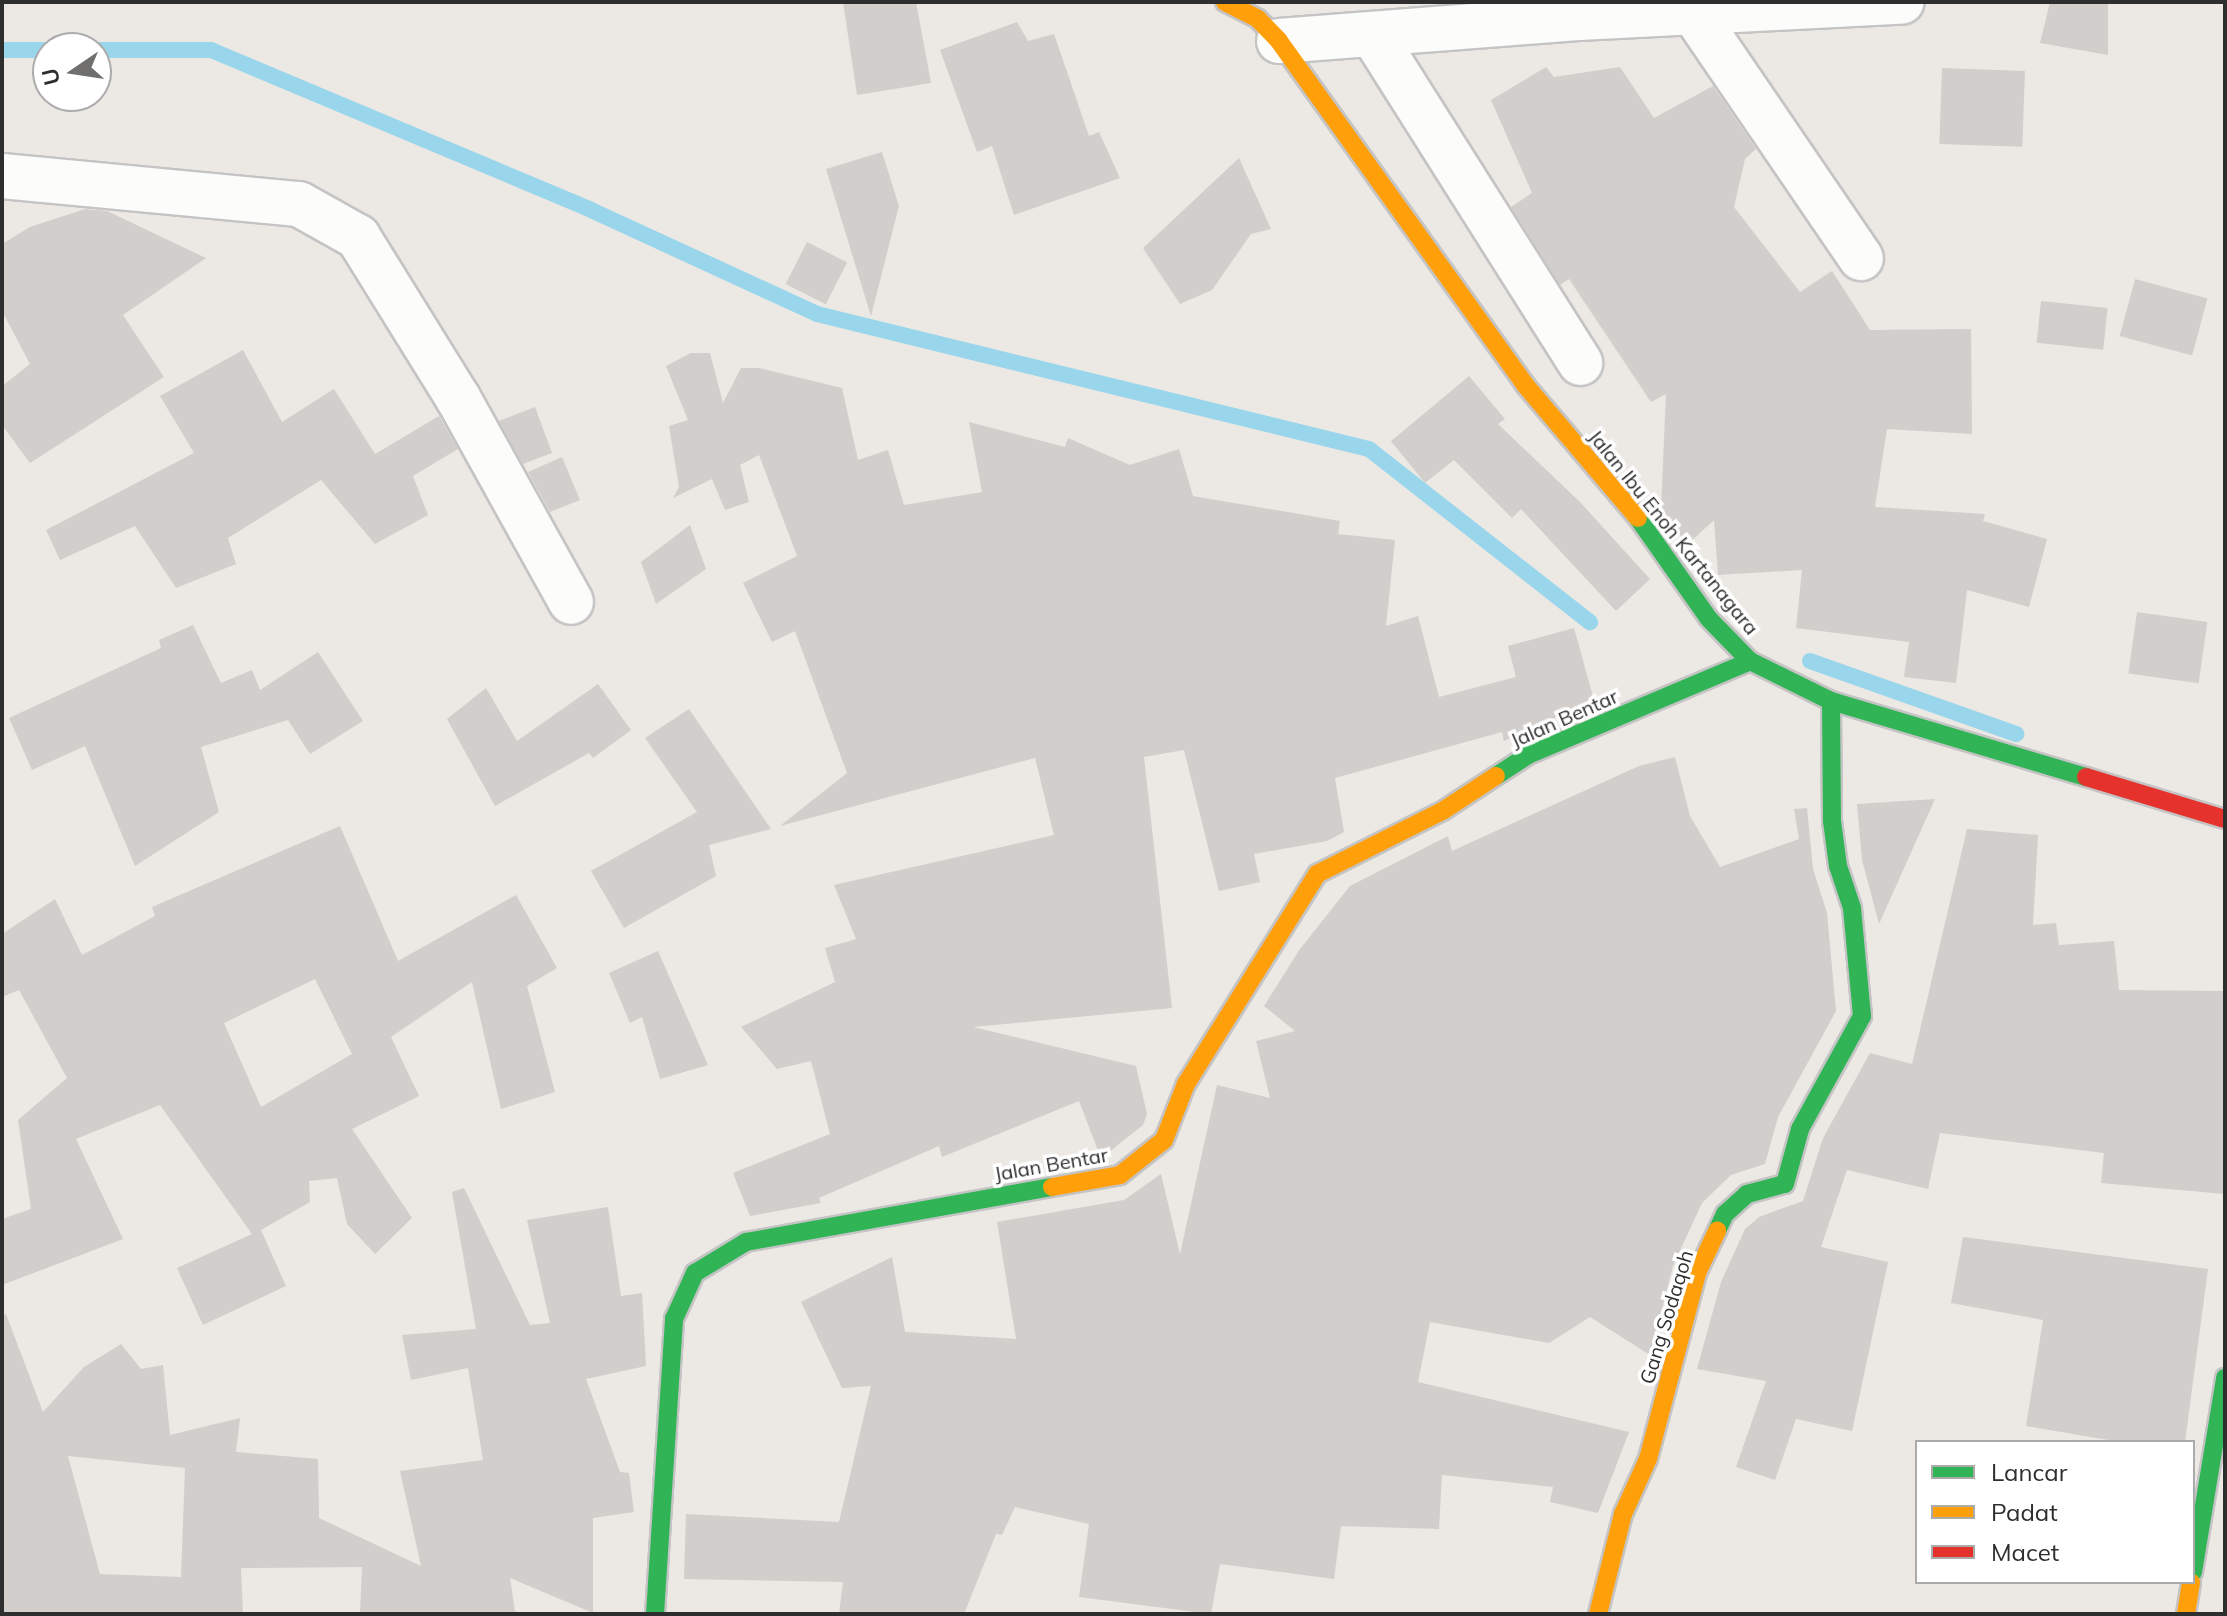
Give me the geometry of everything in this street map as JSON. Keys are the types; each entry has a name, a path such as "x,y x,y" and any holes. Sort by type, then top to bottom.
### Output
{"street":[{"path":"1279,41 1693,12 1902,2"},
{"name":"Jalan Ibu Enoh Kartanagara","path":"1229,3 1258,19 1279,41 1526,386 1630,507 1709,619 1750,661 1831,701 2029,765 2225,819"},
{"path":"1693,12 1861,258"},
{"path":"1373,35 1580,363"},
{"path":"2,176 299,204 358,237 458,398 571,602"},
{"name":"Jalan Bentar","path":"655,1614 674,1319 695,1273 746,1242 1120,1175 1164,1140 1186,1084 1317,874 1444,810 1528,755 1750,661"},
{"name":"Gang Sodaqoh","path":"1598,1614 1623,1514 1648,1459 1697,1273 1725,1214 1747,1194 1785,1184 1800,1129 1862,1016 1852,908 1838,866 1832,821 1831,701"},
{"path":"2195,1560 2225,1378"},
{"path":"2186,1614 2191,1584"}],"building":[{"path":"843,2 916,2 931,83 857,95"},
{"path":"2050,2 2108,2 2108,55 2040,43"},
{"path":"1017,22 1028,41 1054,34 1089,136 1099,132 1120,178 1014,215 992,146 977,152 940,50"},
{"path":"1546,67 1554,77 1620,67 1654,118 1713,86 1756,149 1745,159 1734,207 1800,292 1832,271 1870,330 1971,329 1972,434 1887,429 1875,507 1985,514 1983,521 2047,539 2029,607 1967,590 1956,683 1904,677 1909,642 1796,628 1802,570 1718,575 1714,520 1687,545 1661,508 1666,394 1651,402 1569,279 1560,285 1511,207 1532,193 1491,100"},
{"path":"1942,68 2025,71 2022,147 1939,144"},
{"path":"882,152 899,206 871,316 826,169"},
{"path":"1239,158 1271,229 1251,234 1212,290 1180,304 1143,248"},
{"path":"85,209 107,211 206,258 123,315 164,377 30,463 2,425 2,386 30,364 2,311 2,244 30,227"},
{"path":"807,242 847,262 826,304 786,284"},
{"path":"2135,279 2207,298 2192,355 2120,336"},
{"path":"2041,301 2108,308 2103,350 2037,343"},
{"path":"243,350 282,422 334,389 375,454 439,416 458,449 413,476 428,515 375,544 321,480 228,538 236,564 176,588 135,526 60,560 46,530 194,453 160,396"},
{"path":"691,353 710,353 723,403 741,368 759,368 842,388 858,460 888,450 904,505 982,492 969,422 1065,447 1068,438 1130,465 1179,449 1193,496 1340,521 1338,534 1395,540 1386,626 1418,616 1439,697 1516,677 1508,646 1574,628 1594,700 1504,741 1502,732 1335,778 1344,832 1327,841 1254,854 1260,882 1219,891 1184,750 1144,757 1172,1008 973,1027 1136,1066 1147,1114 1143,1125 1109,1152 1099,1153 1079,1101 942,1157 939,1146 819,1198 821,1203 750,1216 733,1173 830,1134 811,1061 777,1069 741,1027 835,982 825,948 856,939 834,885 1054,835 1035,758 780,826 847,773 795,631 772,642 743,583 797,556 759,455 740,465 749,502 725,510 712,479 673,498 679,487 669,426 688,420 666,366"},
{"path":"1469,376 1505,419 1498,424 1580,502 1650,579 1616,611 1521,509 1512,518 1454,460 1425,483 1391,441"},
{"path":"535,407 552,453 523,464 499,421"},
{"path":"562,457 580,500 550,512 528,472"},
{"path":"690,525 706,569 656,604 641,562"},
{"path":"2137,612 2207,622 2199,683 2128,673"},
{"path":"193,625 221,683 252,670 260,690 318,652 363,721 310,754 288,720 201,747 219,812 135,866 85,746 32,770 9,718 161,648 159,640"},
{"path":"598,684 631,730 593,758 589,753 495,806 447,719 486,688 517,741"},
{"path":"689,709 771,829 709,845 716,876 624,928 591,871 697,812 645,738"},
{"path":"1675,757 1690,816 1720,867 1799,839 1794,809 1807,808 1813,869 1827,913 1836,1011 1778,1117 1765,1164 1731,1175 1702,1203 1673,1266 1650,1355 1590,1317 1549,1343 1430,1322 1418,1382 1629,1432 1598,1513 1550,1502 1553,1487 1442,1475 1439,1529 1341,1526 1334,1579 1220,1564 1211,1614 1079,1597 1089,1524 1015,1507 1002,1535 996,1534 964,1614 839,1614 843,1582 684,1579 686,1514 839,1522 871,1386 842,1388 801,1302 892,1257 905,1332 1016,1339 997,1222 1124,1200 1161,1174 1180,1254 1217,1085 1270,1098 1256,1041 1295,1031 1264,1006 1300,949 1350,886 1448,836 1452,851 1639,766"},
{"path":"1935,799 1879,924 1862,860 1857,804"},
{"path":"340,826 398,961 516,895 557,968 527,986 555,1092 501,1109 472,982 391,1037 419,1096 352,1129 412,1218 375,1254 347,1224 337,1178 309,1181 310,1202 261,1230 286,1286 203,1325 177,1268 252,1234 160,1105 76,1139 123,1239 2,1285 2,1219 31,1209 18,1120 67,1078 19,990 2,997 2,934 55,899 82,955 155,916 152,907","holes":["315,979 352,1054 261,1107 224,1023"]},
{"path":"1967,829 2038,835 2033,925 2056,923 2059,945 2114,941 2119,990 2225,991 2225,1194 2101,1183 2104,1153 1940,1133 1928,1189 1847,1170 1821,1247 1888,1262 1852,1431 1796,1419 1775,1480 1736,1467 1766,1381 1697,1369 1721,1282 1745,1229 1759,1217 1803,1201 1823,1138 1870,1053 1912,1064"},
{"path":"658,951 708,1065 660,1079 642,1017 630,1023 609,973"},
{"path":"464,1188 530,1325 550,1323 527,1220 608,1207 621,1296 642,1293 646,1366 586,1379 620,1472 629,1473 634,1512 593,1518 593,1613 510,1578 515,1611 520,1614 360,1614 362,1567 241,1568 243,1614 2,1614 2,1315 6,1314 43,1412 84,1367 121,1344 141,1369 163,1365 170,1435 240,1418 236,1452 318,1459 319,1518 421,1566 400,1471 483,1460 468,1368 411,1380 402,1335 476,1329 452,1192","holes":["68,1456 185,1468 181,1577 100,1574"]},
{"path":"1963,1237 2208,1269 2185,1440 2108,1440 2026,1426 2043,1320 1951,1303"}],"waterway":[{"path":"2,50 32,50"},
{"path":"112,50 211,50 591,210 817,314 1369,449 1590,622"},
{"path":"1810,661 2016,734"}],"traffic: fast":[{"path":"1638,518 1709,619 1750,661 1831,701 2086,777"},
{"path":"1496,776 1528,755 1750,661"},
{"path":"1717,1231 1725,1214 1747,1194 1785,1184 1800,1129 1862,1016 1852,908 1838,866 1832,821 1831,701"},
{"path":"655,1614 674,1319 695,1273 746,1242 1052,1187"},
{"path":"2195,1560 2225,1378"}],"traffic: slow":[{"path":"1225,2 1258,19 1279,41 1526,386 1638,518"},
{"path":"1052,1187 1120,1175 1164,1140 1186,1084 1317,874 1444,810 1496,776"},
{"path":"1598,1614 1623,1514 1648,1459 1697,1273 1717,1231"},
{"path":"2186,1614 2191,1584"}],"traffic: jam":[{"path":"2086,777 2225,819"}]}
